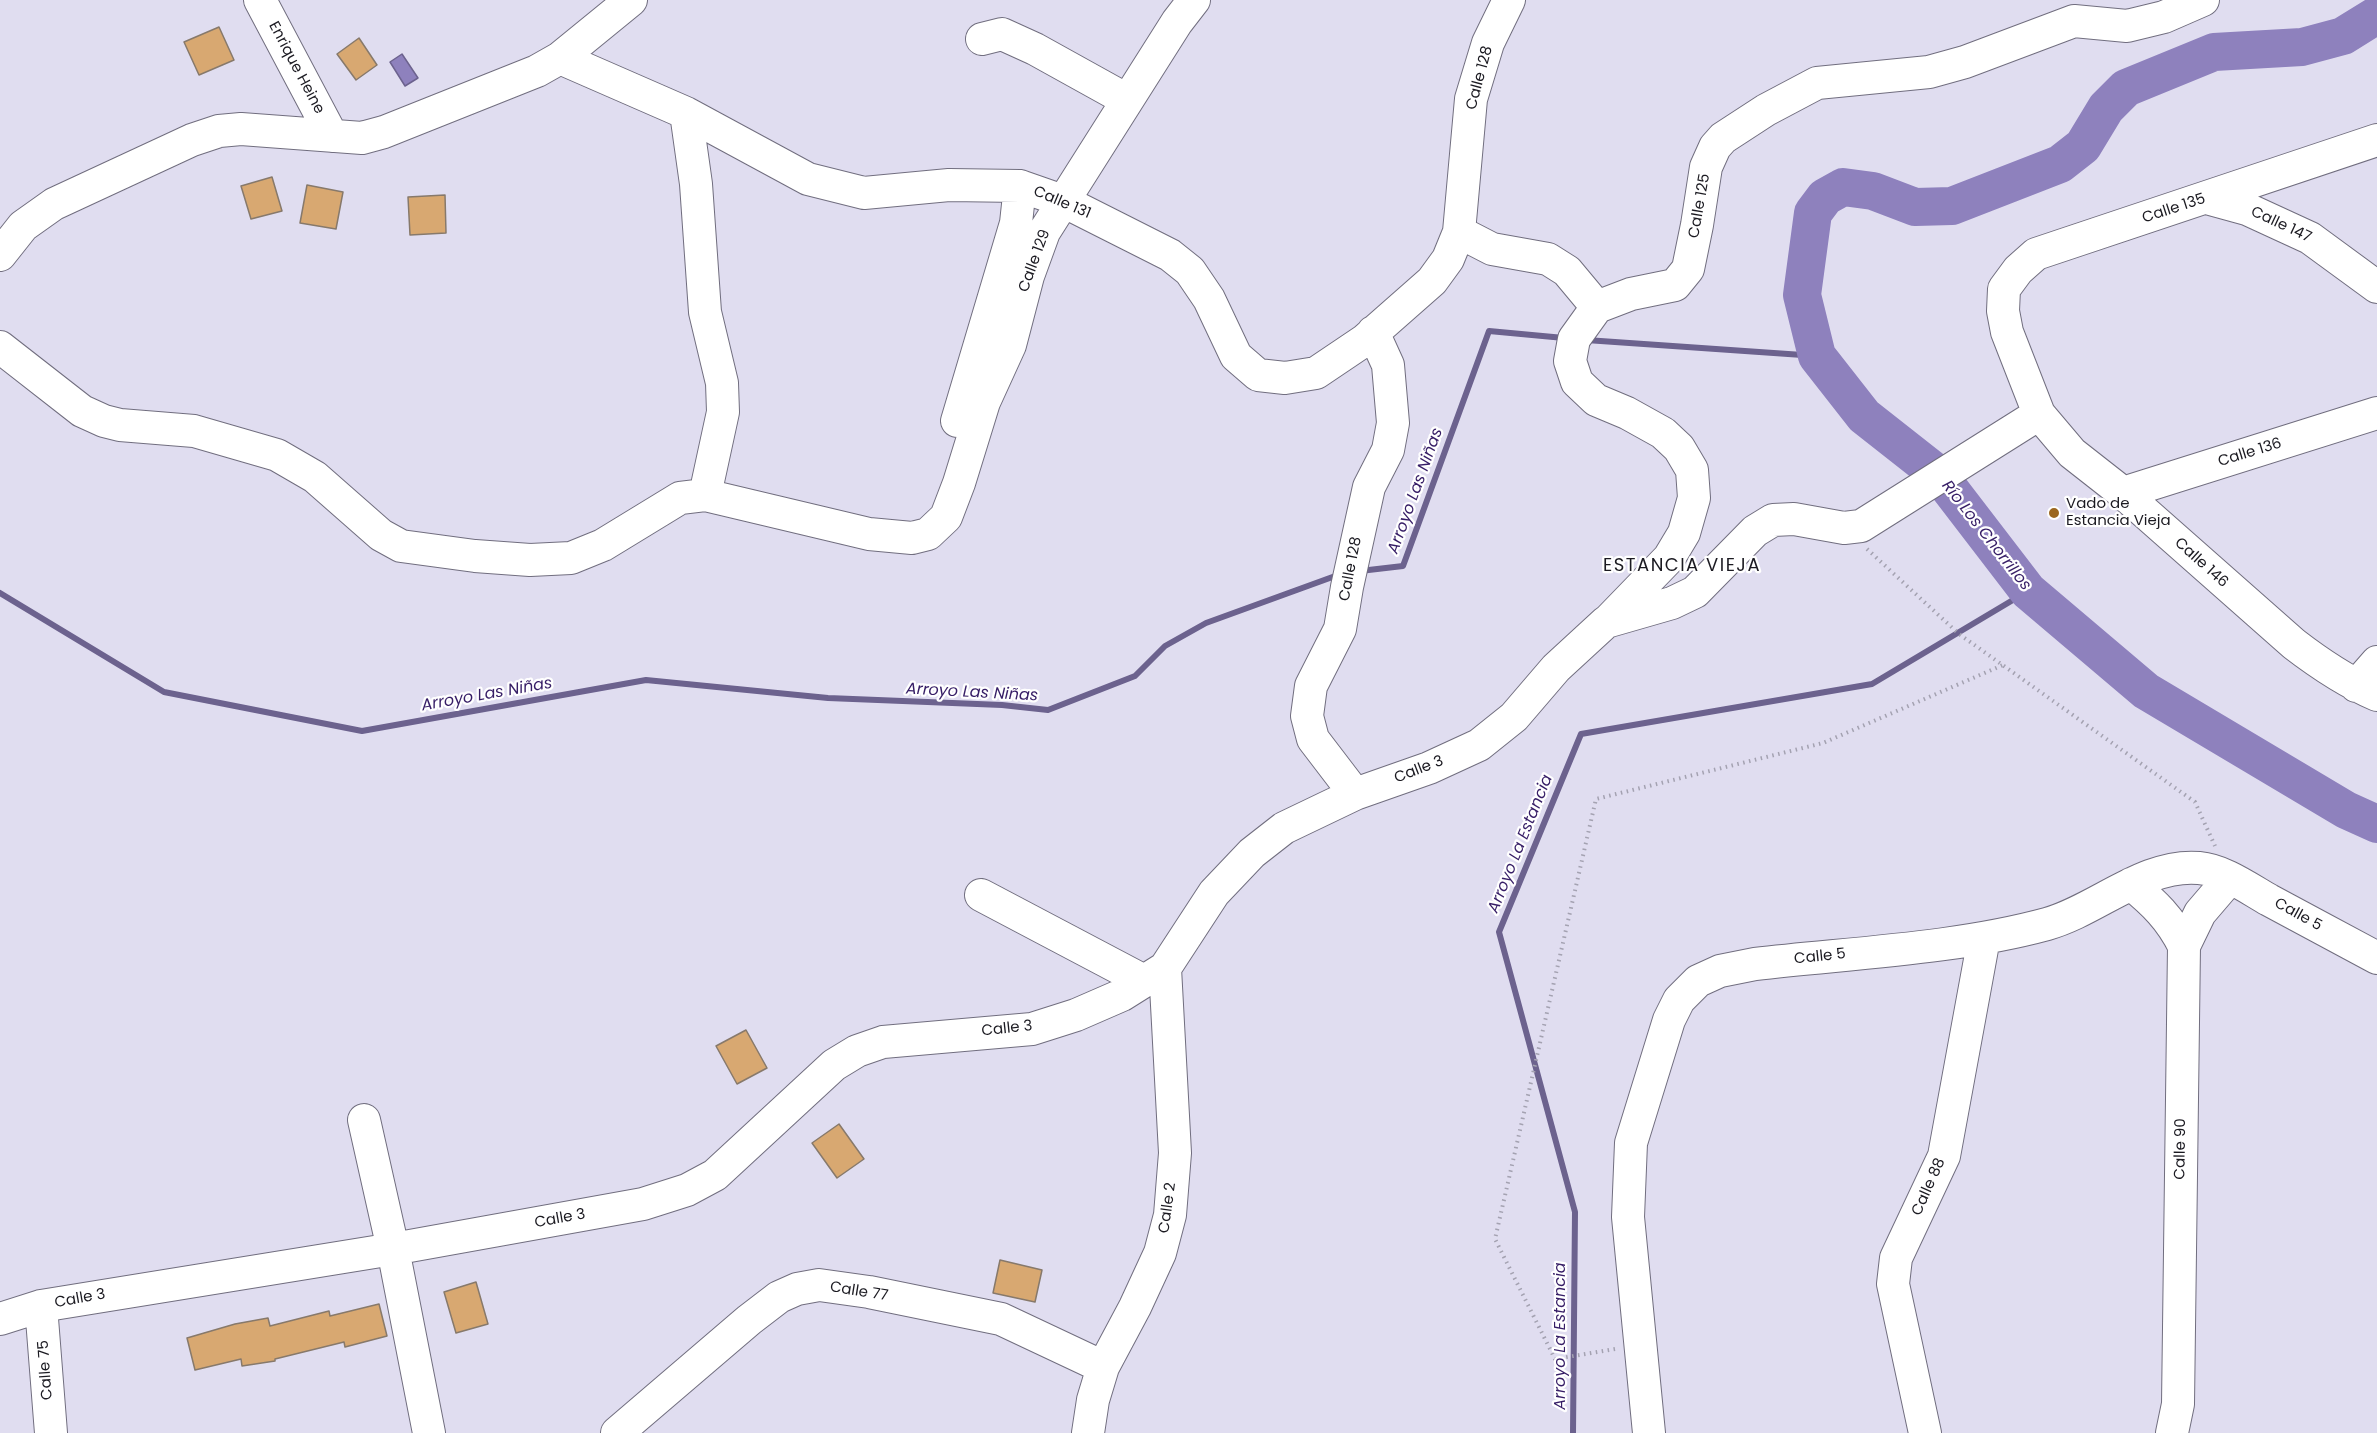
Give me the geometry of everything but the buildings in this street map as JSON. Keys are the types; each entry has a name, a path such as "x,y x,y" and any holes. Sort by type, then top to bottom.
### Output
{"street":[{"name":"Enrique Heine","path":"260,0 332,136"},
{"path":"0,255 23,226 54,204 192,140 219,131 241,129 362,138 384,132 537,71 560,58 632,0"},
{"name":"Calle 129","path":"705,495 869,534 912,538 928,534 946,517 960,483 984,402 1010,345 1028,276 1044,232 1177,22 1194,0"},
{"name":"Calle 128","path":"1459,232 1471,99 1488,43 1509,0"},
{"name":"Calle 125","path":"1597,308 1631,294 1675,285 1688,270 1706,167 1715,147 1723,138 1766,110 1817,83 1929,72 1965,62 2074,21 2127,26 2164,17 2202,0"},
{"path":"982,39 1002,34 1035,49 1128,100"},
{"name":"Calle 131","path":"560,58 686,113 808,179 864,192 949,185 1020,186 1063,201 1170,255 1190,270 1209,299 1236,356 1258,375 1285,378 1316,373 1365,339 1432,281 1448,259 1459,232"},
{"path":"0,347 82,411 104,421 120,425 194,431 277,455 315,477 381,535 401,546 464,555 530,560 571,558 603,545 680,498 705,495 723,412 722,383 705,312 696,184 686,113"},
{"name":"Calle 135","path":"2003,311 2004,289 2018,270 2036,254 2377,140"},
{"path":"960,483 951,454 951,443 1016,224 1020,186"},
{"name":"Calle 147","path":"2207,198 2247,209 2310,238 2377,287"},
{"path":"1459,232 1492,249 1548,259 1567,271 1597,308 1574,339 1570,361 1577,382 1596,400 1627,413 1663,433 1679,448 1692,470 1694,498 1683,533 1669,558 1606,622"},
{"name":"Calle 146","path":"2003,311 2007,332 2039,414 2072,453 2123,493 2294,644 2320,664 2366,691"},
{"name":"Calle 128","path":"1355,794 1313,739 1307,716 1311,686 1340,628 1369,488 1388,450 1393,423 1388,365 1373,332"},
{"name":"Calle 136","path":"2123,493 2377,412"},
{"name":"Calle 3","path":"0,1319 41,1306 393,1249 643,1204 687,1190 715,1175 834,1065 857,1051 883,1042 1032,1029 1076,1015 1122,995 1154,974 1214,893 1252,853 1284,828 1355,794 1429,768 1479,745 1514,717 1556,668 1606,622 1672,603 1695,592 1755,531 1773,520 1794,519 1844,528 1861,526 2039,414"},
{"path":"2366,691 2377,662"},
{"name":"Calle 5","path":"1649,1433 1628,1217 1631,1143 1669,1020 1679,1000 1698,981 1720,971 1755,964 1984,938 2049,923 2082,910 2131,884 2176,869 2200,868 2230,878 2377,958"},
{"name":"Calle 90","path":"2172,1433 2178,1404 2184,946 2200,913 2230,878"},
{"path":"2131,884 2156,905 2174,925 2184,946"},
{"path":"981,895 1154,974"},
{"name":"Calle 88","path":"1925,1433 1893,1284 1896,1258 1944,1156 1984,938"},
{"name":"Calle 2","path":"1088,1433 1093,1400 1103,1366 1135,1307 1160,1253 1170,1215 1174,1153 1154,974"},
{"path":"364,1120 393,1249 429,1433"},
{"name":"Calle 77","path":"617,1433 749,1320 779,1297 797,1289 819,1286 869,1292 1001,1319 1103,1366"},
{"name":"Calle 75","path":"41,1306 51,1433"}],"path":[{"path":"1844,528 1959,634 2195,801 2230,878"},
{"path":"1641,1345 1556,1359 1495,1239 1596,799 1823,743 2003,665"}],"shaded area":[{"path":"402,54 418,78 405,86 390,62"}],"waterway":[{"name":"Río Los Chorrillos","path":"2377,15 2343,36 2302,47 2214,52 2126,88 2106,108 2083,146 2060,164 1952,206 1915,207 1873,191 1843,187 1825,197 1813,213 1802,295 1817,356 1864,416 1939,475 2028,591 2146,691 2346,810 2377,824"},
{"name":"Arroyo Las Niñas","path":"1360,571 1403,566 1489,331 1564,338"},
{"name":"Arroyo Las Niñas","path":"1586,340 1817,356"},
{"name":"Arroyo Las Niñas","path":"0,593 164,692 362,731 646,680 828,698 1002,705 1048,710 1135,676 1165,646 1206,623 1338,575"},
{"name":"Arroyo La Estancia","path":"1573,1433 1575,1212 1499,932 1581,734 1872,684 2028,591"}],"place":[{"name":"Vado de Estancia Vieja","path":"2054,513"}],"district":[{"name":"ESTANCIA VIEJA","path":"1682,566"}]}
